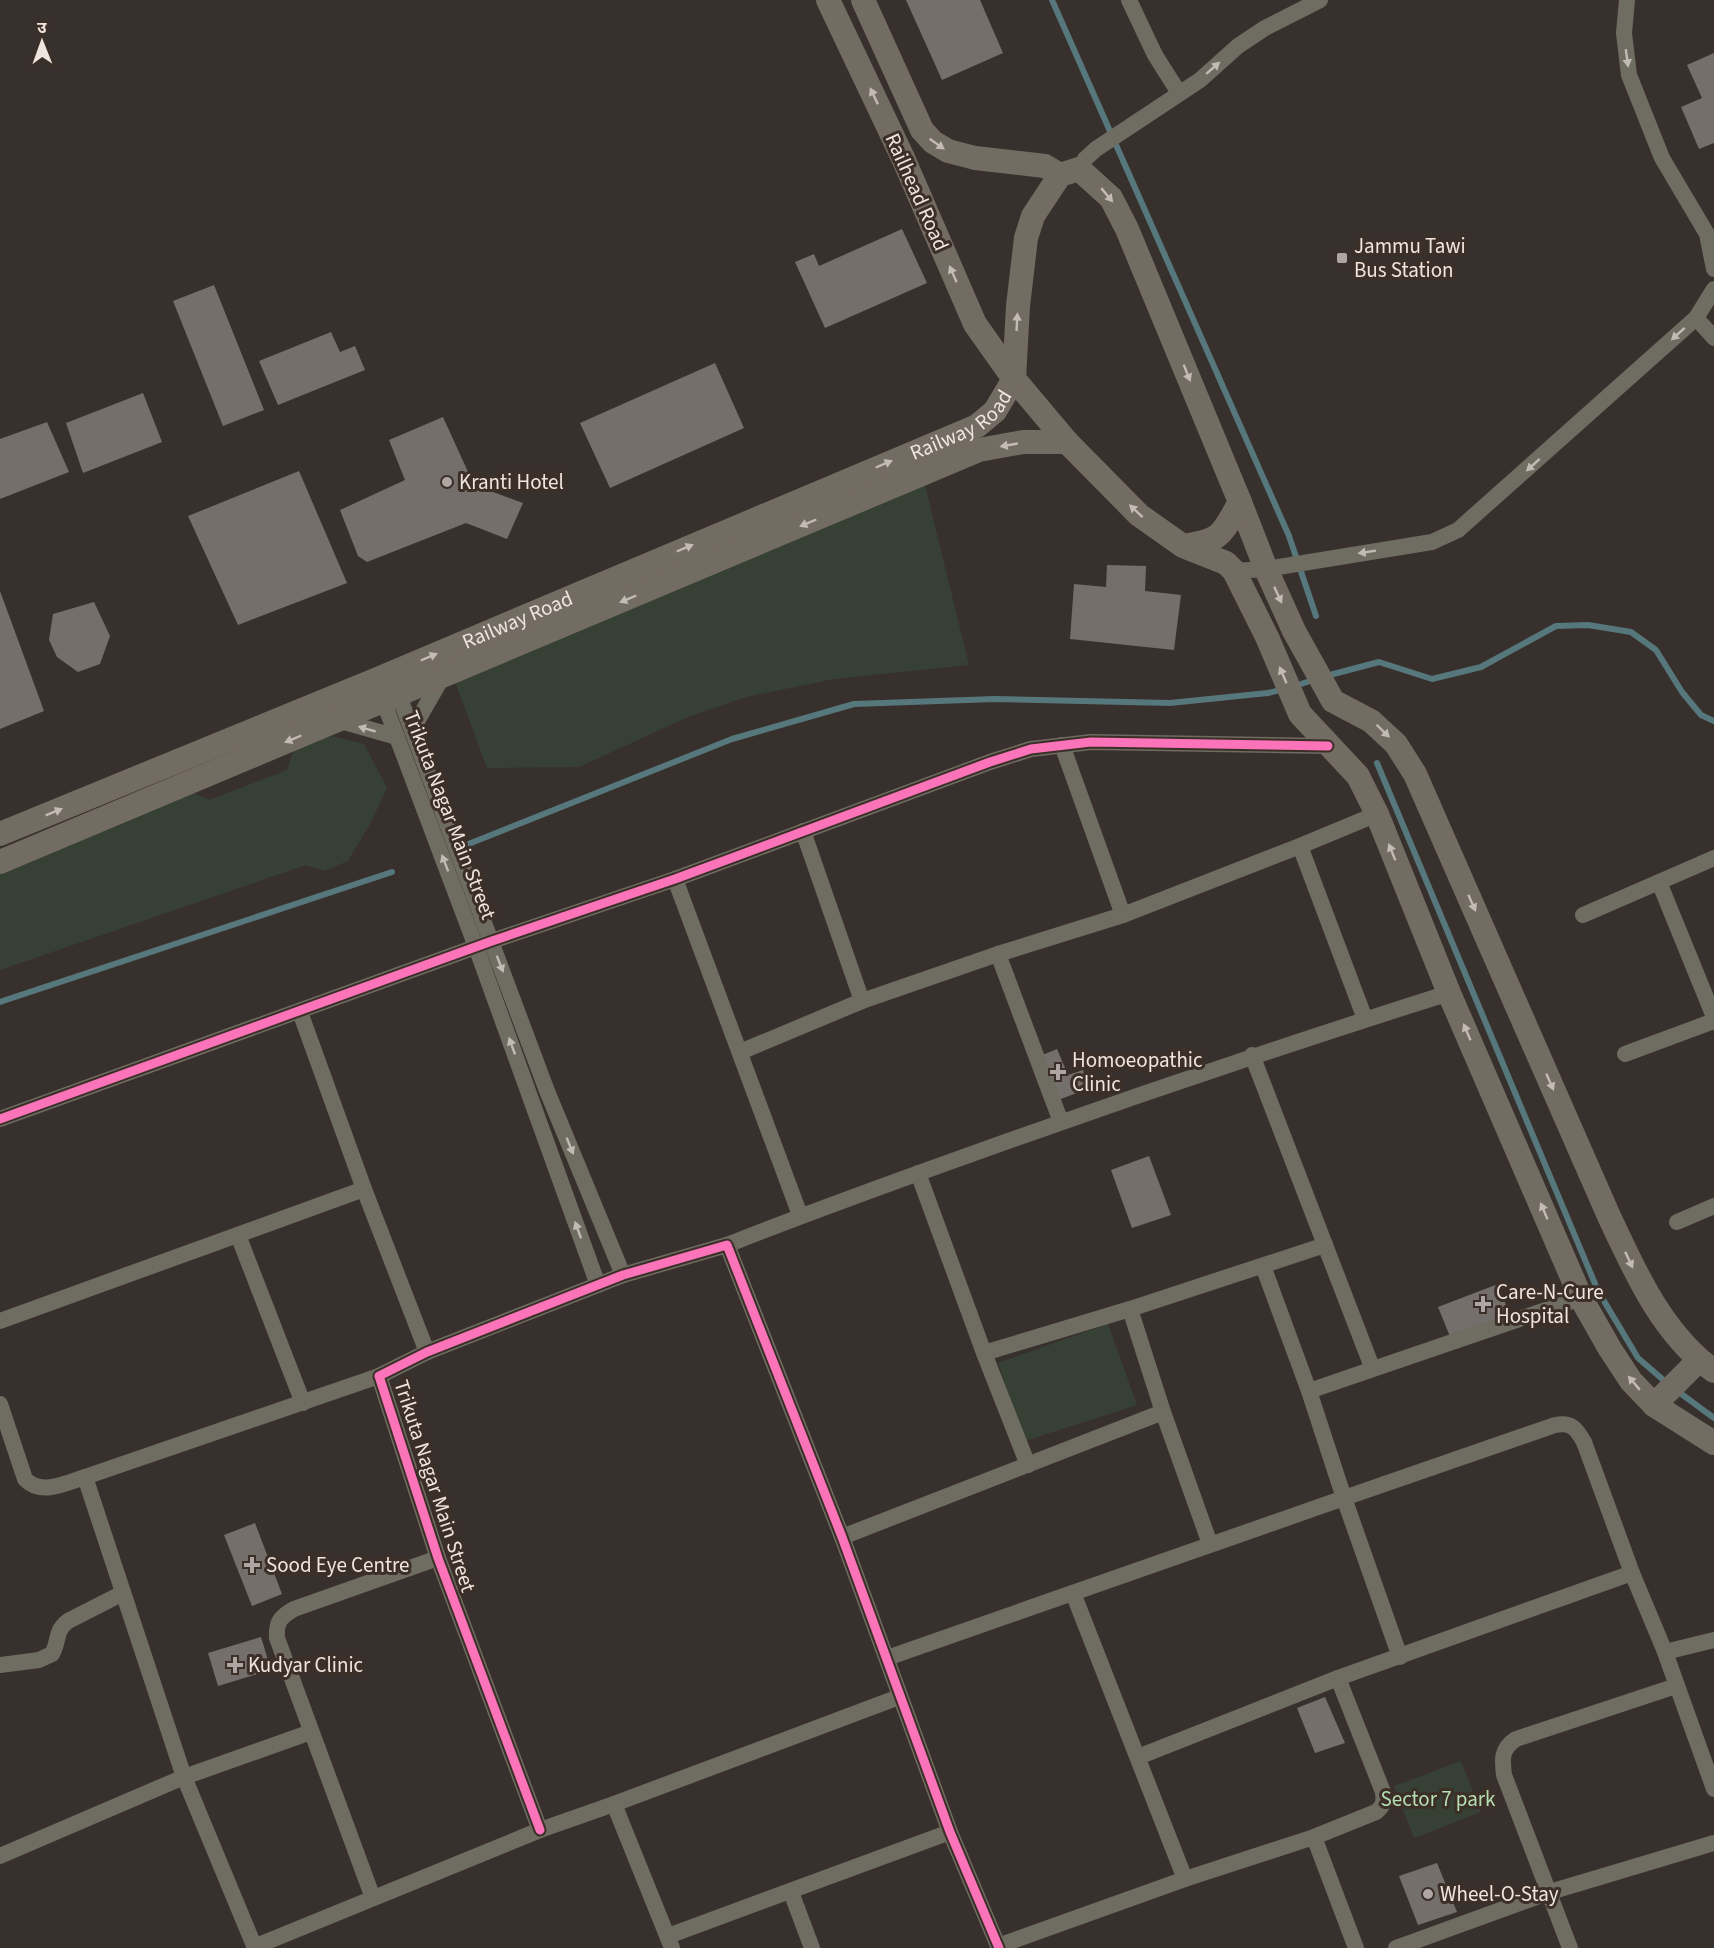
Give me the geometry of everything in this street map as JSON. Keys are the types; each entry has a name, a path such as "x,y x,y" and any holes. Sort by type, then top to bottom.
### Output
{"main road":[{"name":"Railhead Road","path":"828,0 903,158 975,324 1014,379 1067,442 1139,515 1183,546 1226,563 1234,571"},
{"name":"Railhead Road","path":"863,0 922,130 933,142 948,151 975,158 1045,166 1070,172"},
{"path":"1014,379 1018,306 1026,238 1033,216 1070,172 1111,198 1128,229 1240,502 1274,568 1294,631 1333,701 1371,721 1396,744 1415,774 1640,1282 1671,1328 1701,1366 1660,1398"},
{"name":"Railway Road","path":"0,834 387,687 842,482 977,426 995,411 1014,379"},
{"path":"0,862 337,720 387,687 443,676 979,450 1023,442 1067,442"},
{"path":"842,482 852,504"},
{"path":"1183,546 1208,542 1223,532 1240,502"},
{"path":"1234,571 1267,637 1300,714 1358,776 1377,814 1449,993 1581,1298 1631,1381 1660,1398 1714,1443"}],"street":[{"path":"1129,0 1155,55 1179,93"},
{"path":"1070,172 1096,149 1200,80 1238,46 1265,28 1320,0"},
{"path":"1627,0 1624,33 1629,75 1662,158 1707,234 1714,269"},
{"path":"1234,571 1274,568 1432,542 1458,530 1696,318 1714,289"},
{"path":"1696,318 1714,338"},
{"path":"337,720 404,734 443,676"},
{"name":"Trikuta Nagar Main Street","path":"387,687 484,944 598,1285 427,1352 379,1376 438,1558 540,1830"},
{"path":"0,1119 484,944 675,879 990,762 1031,749 1091,742 1328,746"},
{"path":"1062,745 1122,915"},
{"path":"740,1052 862,1001 998,954 1122,915 1377,814"},
{"path":"804,831 862,1001"},
{"path":"1300,846 1365,1019"},
{"path":"1582,915 1714,858"},
{"path":"675,879 800,1215"},
{"path":"1625,1054 1714,1019 1659,882"},
{"path":"484,944 548,1091 623,1275"},
{"path":"998,954 1060,1122"},
{"path":"598,1285 623,1275 727,1245 800,1215 1252,1055 1449,993"},
{"path":"300,1012 364,1189 427,1352"},
{"path":"1252,1055 1372,1367"},
{"path":"918,1173 1028,1465"},
{"path":"0,1321 364,1189"},
{"path":"1677,1222 1714,1206"},
{"path":"238,1235 303,1403"},
{"path":"727,1245 842,1537 950,1832 998,1947 1185,1879 1314,1837 1376,1812 1384,1802 1383,1792 1338,1678"},
{"path":"984,1353 1130,1309 1325,1245"},
{"path":"1263,1266 1309,1391 1400,1657"},
{"path":"1309,1391 1372,1367 1581,1298"},
{"path":"1130,1309 1162,1412 1210,1544"},
{"path":"0,1404 25,1479 31,1486 42,1488 85,1477 379,1376"},
{"path":"842,1537 1162,1412"},
{"path":"886,1658 1564,1423 1571,1425 1584,1442 1632,1573 1665,1652 1714,1789"},
{"path":"85,1477 184,1777 254,1947 540,1830 899,1697"},
{"path":"373,1898 310,1732 277,1638 276,1624 282,1616 294,1609 438,1558"},
{"path":"1138,1757 1338,1678 1632,1573"},
{"path":"0,1665 39,1659 52,1654 61,1627 68,1621 123,1593"},
{"path":"1074,1593 1185,1879"},
{"path":"1665,1652 1714,1640"},
{"path":"1570,1948 1504,1775 1503,1752 1508,1744 1516,1739 1676,1686"},
{"path":"0,1856 184,1777 310,1732"},
{"path":"614,1804 670,1942 791,1892 950,1832"},
{"path":"1314,1837 1356,1948"},
{"path":"1396,1948 1426,1943 1550,1892 1714,1842"},
{"path":"791,1892 812,1948"}],"green space":[{"path":"924,481 969,665 834,679 746,697 688,717 579,767 487,768 454,679"},
{"path":"332,736 364,744 387,788 370,824 348,861 324,871 306,865 0,970 0,873 187,790 209,800 287,770 295,745"},
{"path":"1108,1324 1137,1405 1025,1441 998,1363"},
{"name":"Sector 7 park","path":"1461,1761 1481,1812 1414,1838 1394,1786"}],"building":[{"path":"906,0 980,0 1003,53 942,80"},
{"path":"1714,53 1714,143 1699,149 1681,107 1702,98 1687,65"},
{"path":"902,229 927,283 825,328 795,262 814,254 819,266"},
{"path":"214,285 264,410 223,426 173,301"},
{"path":"331,332 340,352 355,346 365,370 278,405 259,361"},
{"path":"715,363 744,428 610,488 580,423"},
{"path":"143,393 162,442 83,473 66,423"},
{"path":"443,417 474,485 523,503 507,539 466,523 367,562 358,556 340,510 405,480 389,440"},
{"path":"47,422 69,472 0,499 0,439"},
{"path":"299,471 347,583 238,625 188,516"},
{"path":"1107,565 1146,566 1145,591 1181,595 1174,650 1070,639 1074,584 1106,587"},
{"path":"0,591 44,711 0,729"},
{"path":"94,602 110,636 100,664 78,672 57,657 49,640 53,614"},
{"path":"1057,1049 1068,1075 1083,1070 1090,1088 1058,1100 1040,1056"},
{"path":"1149,1156 1171,1215 1132,1228 1111,1170"},
{"path":"1498,1284 1510,1316 1451,1339 1438,1307"},
{"path":"255,1523 282,1594 252,1606 224,1535"},
{"path":"261,1637 271,1670 218,1686 208,1653"},
{"path":"1325,1697 1345,1743 1315,1753 1297,1708"},
{"name":"Wheel-O-Stay","path":"1437,1863 1457,1912 1418,1925 1399,1876"}],"waterway":[{"path":"1052,0 1289,536 1316,616"},
{"path":"1326,676 1379,662 1432,679 1481,667 1556,626 1588,625 1631,632 1656,650 1682,692 1701,715 1714,721"},
{"path":"1295,686 1316,679"},
{"path":"461,847 732,739 854,704 995,699 1170,703 1268,693 1285,689"},
{"path":"1377,763 1598,1291 1638,1358 1668,1384"},
{"path":"0,1002 392,872"},
{"path":"1676,1390 1714,1418"}],"cycle path":[{"path":"0,1119 492,941 675,879 990,762 1031,749 1091,742 1328,746"},
{"path":"540,1830 438,1558 379,1376 427,1352 623,1275 727,1245 842,1537 950,1832 999,1948"}],"place":[{"name":"Jammu Tawi Bus Station","path":"1342,258"},
{"name":"Kranti Hotel","path":"447,482"},
{"name":"Homoeopathic Clinic","path":"1058,1072"},
{"name":"Care-N-Cure Hospital","path":"1483,1304"},
{"name":"Sood Eye Centre","path":"252,1565"},
{"name":"Kudyar Clinic","path":"235,1665"},
{"name":"Wheel-O-Stay","path":"1428,1894"}]}
